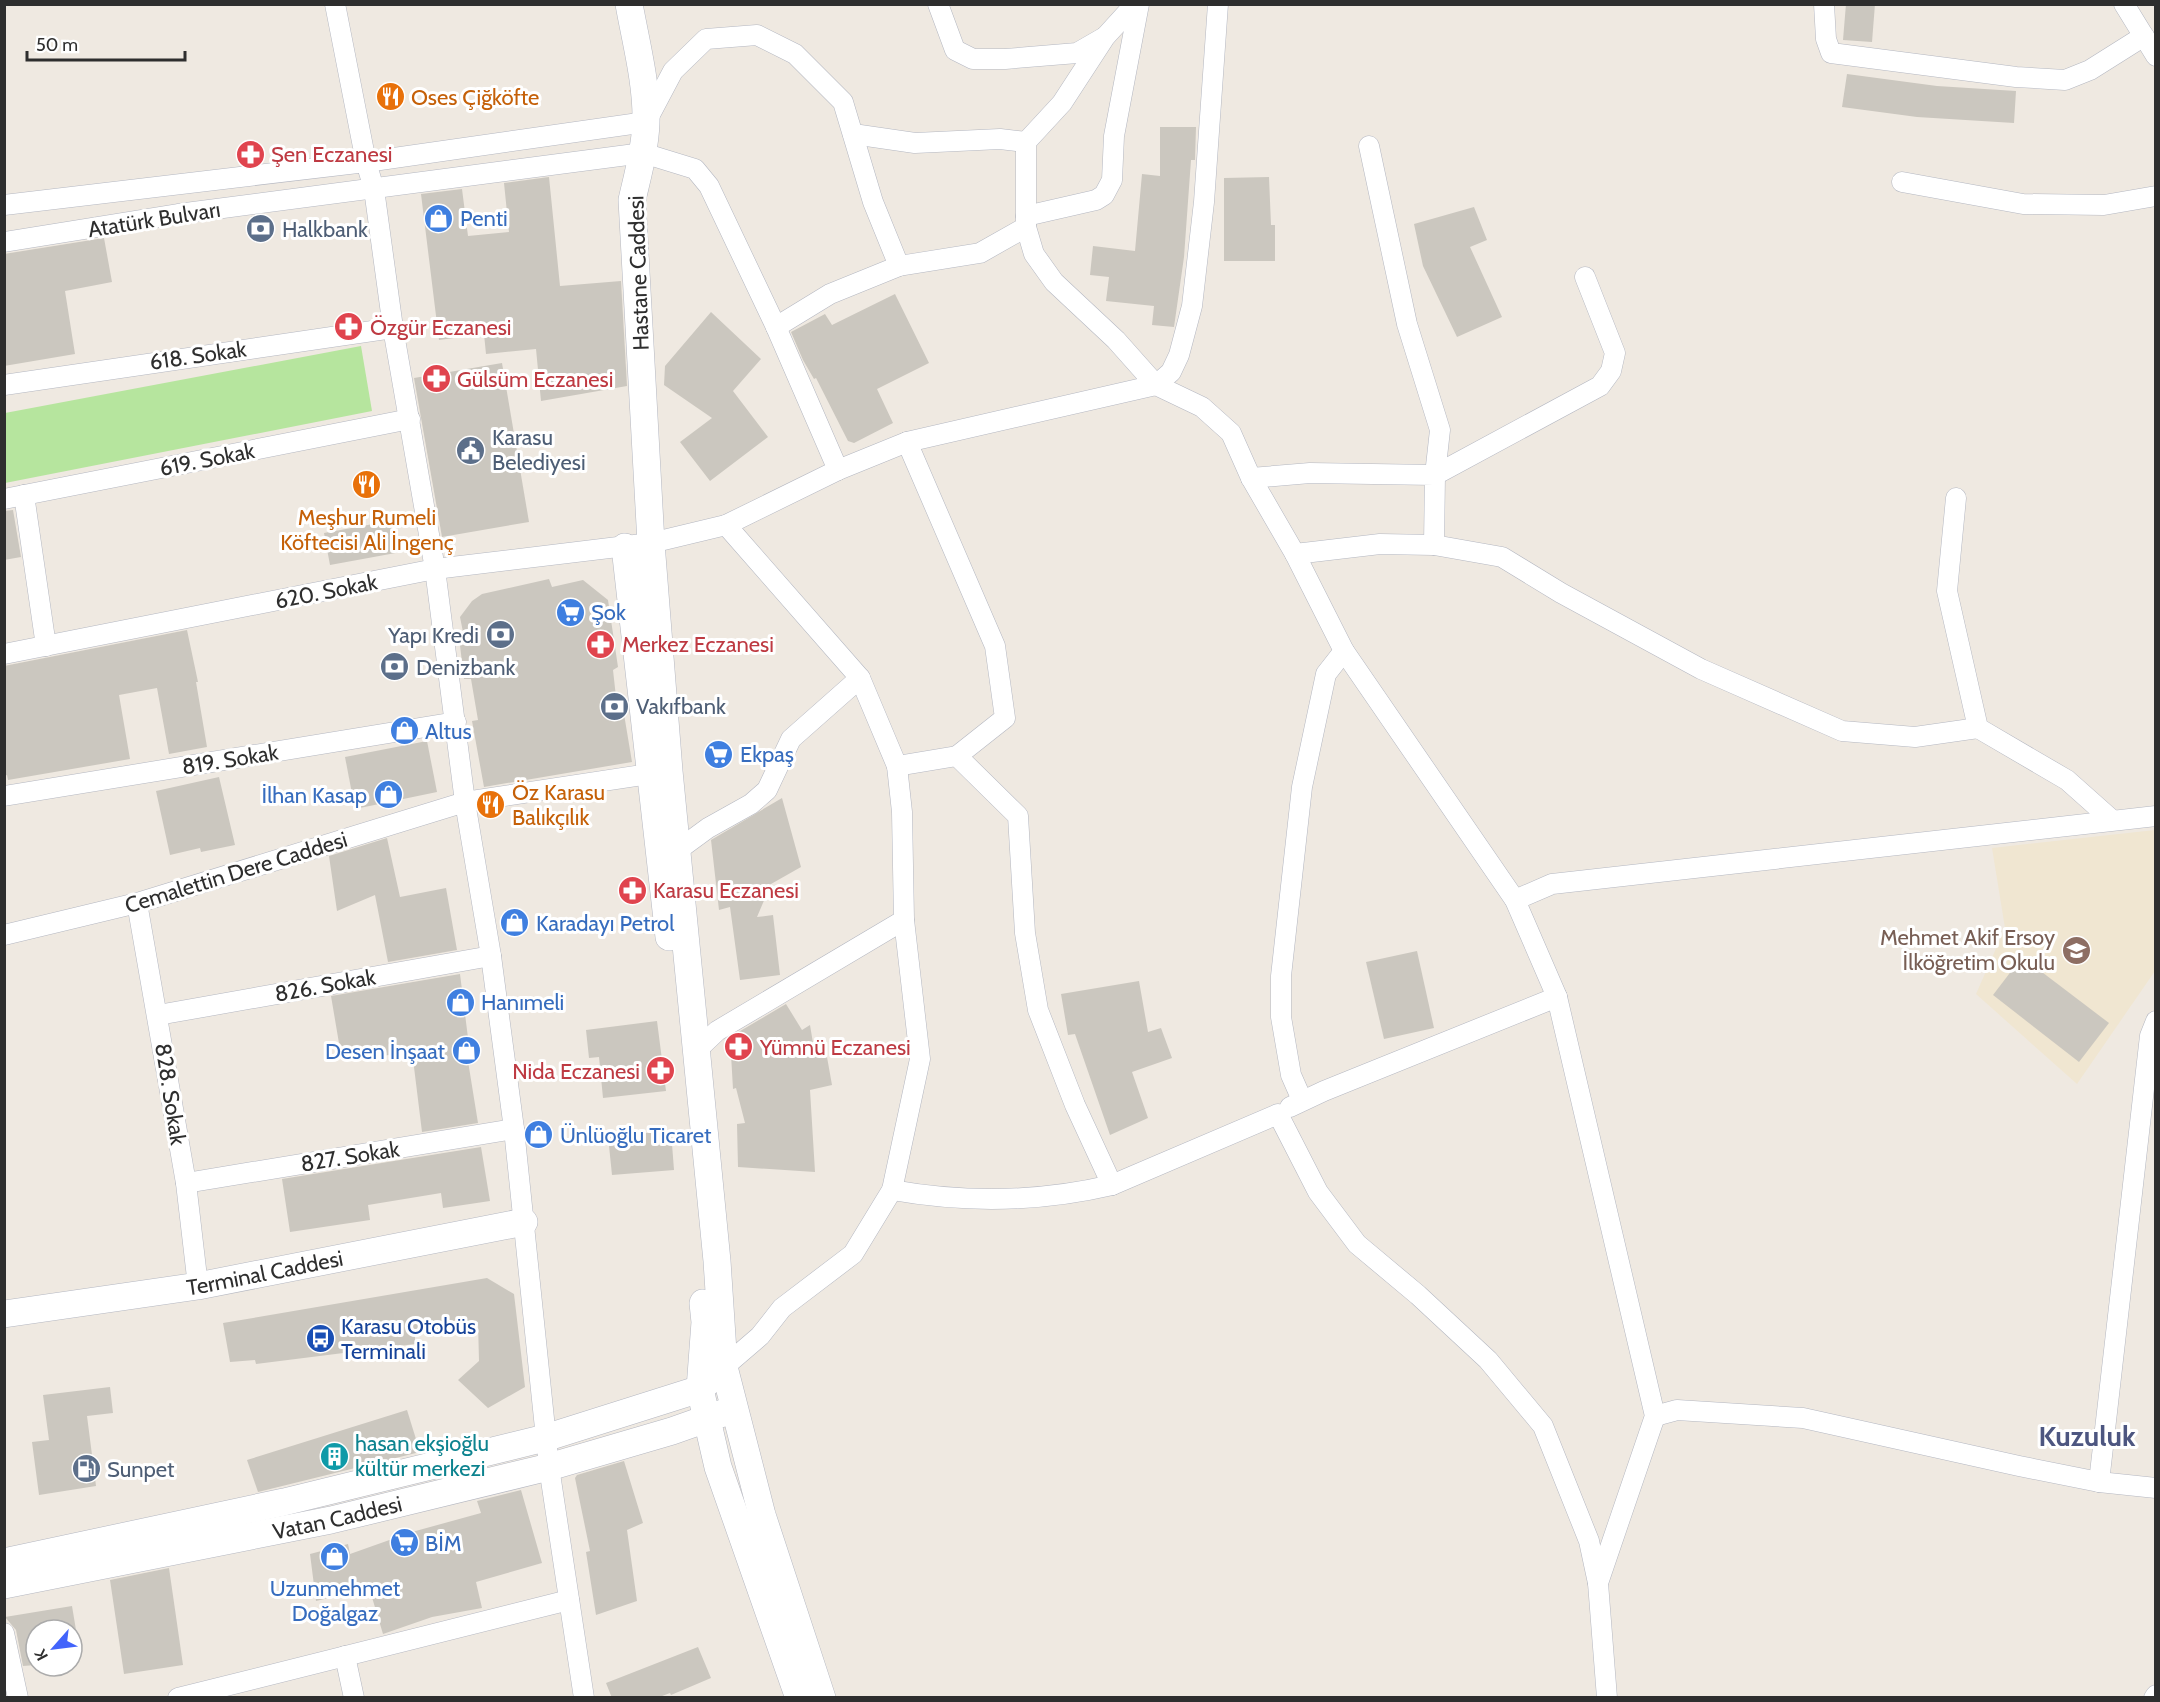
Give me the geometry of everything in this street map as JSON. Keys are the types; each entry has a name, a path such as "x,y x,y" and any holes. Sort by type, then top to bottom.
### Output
{"main road":[{"name":"Hastane Caddesi","path":"629,4 644,91 646,122 643,153 632,200 638,545 659,772"},
{"path":"659,772 678,850 698,1049 724,1367 762,1515 822,1698"},
{"path":"659,772 705,1322 700,1389 718,1467 799,1698"},
{"name":"Terminal Caddesi","path":"4,1314 198,1286 524,1222"},
{"name":"Vatan Caddesi","path":"4,1562 284,1502 545,1438 700,1389 724,1367"},
{"name":"Vatan Caddesi","path":"4,1585 331,1520 549,1467 672,1431 736,1409"}],"street":[{"path":"335,4 366,162 375,189 393,328 435,570 465,802 491,956 514,1129 545,1438 584,1698"},
{"path":"938,4 955,50 973,59 1077,53 1105,37"},
{"path":"1137,4 1105,37 1062,103 1026,142 1026,222 1034,254 1054,282 1116,340 1156,385 1202,407 1231,433 1251,478 1295,554 1344,651 1515,900 1557,997 1655,1416 1598,1583"},
{"path":"776,327 830,294 899,266 980,253 1026,222 1096,200 1104,195 1112,180 1114,136 1137,4"},
{"path":"1156,385 1171,372 1179,355 1192,306 1204,202 1218,4"},
{"path":"1824,4 1826,39 1831,52 2016,77 2065,80 2090,70 2144,36"},
{"path":"2124,4 2156,56"},
{"path":"4,205 366,162 646,122 673,71 706,39 757,35 795,54 843,102 873,202 899,266"},
{"path":"853,134 915,143 1000,139 1026,142"},
{"path":"1369,146 1407,324 1440,430 1435,475 1434,545"},
{"path":"643,153 695,169 709,186 776,327 838,470"},
{"name":"Atatürk Bulvarı","path":"4,242 178,214 643,153"},
{"path":"1902,182 2023,204 2104,205 2156,196"},
{"path":"1251,478 1310,473 1435,475 1599,386 1611,371 1615,353 1585,277"},
{"name":"618. Sokak","path":"4,385 393,328"},
{"name":"620. Sokak","path":"4,654 435,570 638,545 726,525 838,470 907,442 1156,385"},
{"name":"619. Sokak","path":"14,497 410,419"},
{"path":"897,766 957,756 1005,718 996,646 907,442"},
{"path":"14,497 46,646"},
{"path":"1956,498 1947,591 1978,728"},
{"path":"724,1367 760,1336 782,1308 853,1254 892,1190 920,1059 904,920 902,812 897,766 860,678 726,525"},
{"path":"1295,554 1380,544 1434,545 1502,557 1561,593 1701,669 1842,731 1915,736 1978,728 2067,780 2112,820"},
{"path":"1302,1100 1292,1075 1281,1017 1281,976 1302,787 1326,674 1344,651"},
{"path":"678,850 708,828 751,804 767,790 791,739 860,678"},
{"name":"819. Sokak","path":"4,796 456,722"},
{"path":"957,756 1018,816 1025,933 1038,1010 1075,1105 1112,1185"},
{"name":"Cemalettin Dere Caddesi","path":"4,935 136,903 465,802 659,772"},
{"path":"1515,900 1552,884 2156,816"},
{"name":"828. Sokak","path":"136,903 158,1015 186,1183 198,1286"},
{"path":"698,1049 717,1031 904,920"},
{"name":"826. Sokak","path":"158,1015 491,956"},
{"path":"892,1190 934,1197 1001,1199 1068,1196 1112,1185 1278,1114 1302,1100 1557,997"},
{"path":"2099,1482 2150,1036 2156,1021"},
{"path":"1278,1114 1318,1192 1357,1244 1418,1295 1488,1360 1543,1426 1589,1541 1598,1583 1607,1698"},
{"name":"827. Sokak","path":"186,1183 514,1129"},
{"path":"1655,1416 1677,1410 1803,1418 2099,1482 2156,1488"},
{"path":"185,1697 569,1599"},
{"path":"4,1633 18,1698"},
{"path":"345,1656 354,1698"}],"shaded area":[{"name":"Mehmet Akif Ersoy İlköğretim Okulu","path":"2155,830 2155,971 2077,1084 1976,994 2005,928 1992,848"}],"green space":[{"path":"361,346 372,411 5,483 5,413"}],"building":[{"path":"1846,4 1875,4 1872,42 1843,40"},
{"path":"1847,74 1937,86 2016,91 2014,123 1917,117 1842,107"},
{"path":"1160,127 1196,127 1195,160 1191,160 1184,257 1174,327 1152,325 1154,306 1106,301 1109,277 1090,275 1093,246 1135,251 1142,174 1160,176"},
{"path":"549,177 560,286 621,281 627,386 541,401 536,349 486,354 484,334 439,340 421,194 462,189 468,236 509,232 504,183"},
{"path":"1269,177 1271,225 1275,225 1275,261 1224,261 1224,178"},
{"path":"1474,207 1487,240 1470,247 1502,317 1457,337 1423,266 1414,224"},
{"path":"104,238 112,282 65,291 75,354 4,366 4,254"},
{"path":"895,294 929,363 877,389 893,423 854,443 848,441 816,378 814,379 803,360 791,332 825,314 832,325"},
{"path":"711,312 761,359 733,391 768,437 710,481 680,442 712,418 664,385 665,366"},
{"name":"Karasu Belediyesi","path":"502,363 529,522 442,537 414,378"},
{"path":"13,510 21,557 4,560 4,511"},
{"path":"395,520 401,552 330,565 324,533"},
{"path":"549,579 552,587 583,580 608,600 618,667 613,670 616,697 621,696 632,762 484,787 472,721 478,720 471,679 464,679 459,637 464,637 460,617 472,601 482,594"},
{"path":"187,630 198,682 196,682 207,747 169,754 157,688 119,695 130,759 8,780 7,775 4,776 4,666"},
{"path":"427,741 437,792 355,809 345,757"},
{"path":"219,777 235,845 201,852 200,848 170,855 156,791"},
{"path":"782,798 801,867 771,884 757,917 773,915 780,975 740,980 730,907 719,910 711,840"},
{"path":"387,838 400,897 446,888 457,950 388,962 375,895 337,911 329,856"},
{"path":"1417,951 1434,1028 1384,1039 1366,962"},
{"path":"2022,957 2109,1023 2079,1062 1993,995"},
{"path":"460,974 470,1054 467,1055 478,1123 422,1132 413,1059 403,1060 403,1053 375,1057 373,1050 341,1055 331,996"},
{"path":"1139,981 1148,1032 1161,1028 1172,1058 1132,1072 1148,1118 1110,1135 1075,1034 1068,1035 1061,994"},
{"path":"786,1004 802,1030 810,1025 814,1049 818,1046 819,1058 827,1057 832,1085 810,1090 815,1172 738,1167 737,1124 745,1123 736,1088 733,1089 730,1037"},
{"path":"657,1021 666,1091 603,1098 599,1057 589,1058 586,1030"},
{"path":"671,1131 674,1170 612,1175 608,1136"},
{"path":"481,1147 490,1201 443,1208 441,1193 368,1205 370,1220 290,1232 282,1179"},
{"name":"Karasu Otobüs Terminali","path":"487,1278 514,1294 525,1387 488,1408 458,1380 479,1361 478,1322 415,1333 415,1344 256,1364 255,1360 230,1362 223,1323"},
{"path":"110,1387 113,1413 87,1416 96,1486 39,1495 32,1442 49,1440 43,1395"},
{"name":"hasan ekşioğlu kültür merkezi","path":"407,1410 420,1452 258,1492 247,1460"},
{"path":"624,1461 643,1523 627,1530 637,1601 596,1615 586,1552 590,1551 575,1478 577,1475"},
{"path":"521,1490 542,1563 476,1582 482,1608 432,1617 383,1634 368,1584 339,1591 337,1596 316,1601 310,1554 348,1544 350,1554 412,1532 481,1513 477,1501"},
{"path":"169,1568 183,1665 124,1674 110,1580"},
{"path":"72,1606 74,1618 24,1618 23,1666 16,1630 5,1617"},
{"path":"698,1647 711,1678 671,1695 670,1693 657,1698 612,1698 606,1683"}],"place":[{"name":"Oses Çiğköfte","path":"390,97"},
{"name":"Şen Eczanesi","path":"250,154"},
{"name":"Penti","path":"439,218"},
{"name":"Halkbank","path":"261,229"},
{"name":"Özgür Eczanesi","path":"349,327"},
{"name":"Gülsüm Eczanesi","path":"436,379"},
{"name":"Karasu Belediyesi","path":"471,450"},
{"name":"Meşhur Rumeli Köftecisi Ali İngenç","path":"367,485"},
{"name":"Şok","path":"570,612"},
{"name":"Yapı Kredi","path":"500,635"},
{"name":"Merkez Eczanesi","path":"601,644"},
{"name":"Denizbank","path":"395,667"},
{"name":"Vakıfbank","path":"615,706"},
{"name":"Altus","path":"404,731"},
{"name":"Ekpaş","path":"719,754"},
{"name":"İlhan Kasap","path":"388,795"},
{"name":"Öz Karasu Balıkçılık","path":"491,805"},
{"name":"Karasu Eczanesi","path":"632,890"},
{"name":"Karadayı Petrol","path":"515,923"},
{"name":"Mehmet Akif Ersoy İlköğretim Okulu","path":"2076,950"},
{"name":"Hanımeli","path":"460,1002"},
{"name":"Yümnü Eczanesi","path":"739,1047"},
{"name":"Desen İnşaat","path":"466,1051"},
{"name":"Nida Eczanesi","path":"661,1071"},
{"name":"Ünlüoğlu Ticaret","path":"539,1135"},
{"name":"Karasu Otobüs Terminali","path":"320,1339"},
{"name":"hasan ekşioğlu kültür merkezi","path":"334,1456"},
{"name":"Sunpet","path":"86,1469"},
{"name":"BİM","path":"404,1543"},
{"name":"Uzunmehmet Doğalgaz","path":"335,1556"}],"district":[{"name":"Kuzuluk","path":"2087,1436"}]}
